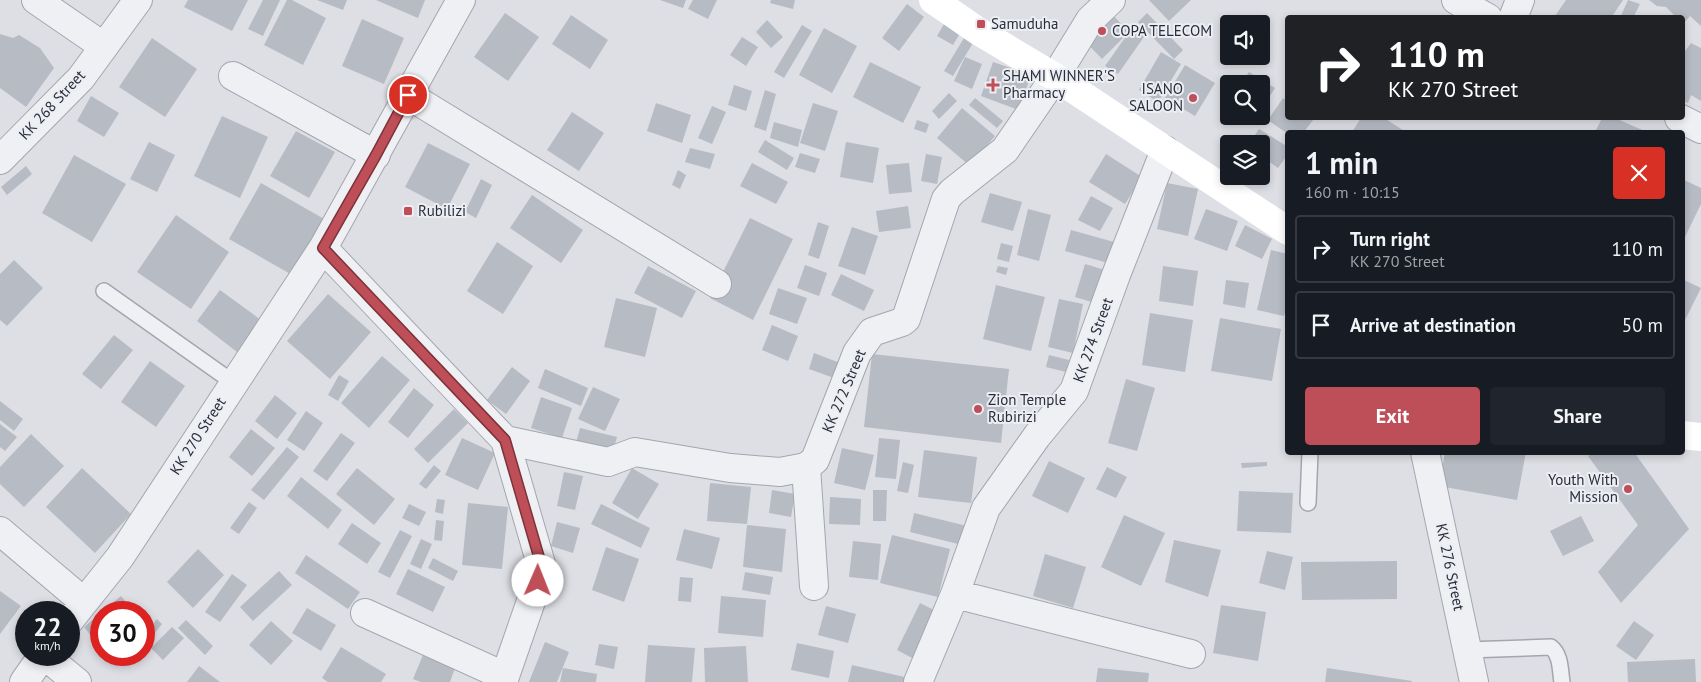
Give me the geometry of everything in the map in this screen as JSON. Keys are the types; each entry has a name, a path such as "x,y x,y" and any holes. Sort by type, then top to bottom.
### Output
{"main road":[{"path":"933,0 978,31 1055,77 1285,229"},
{"path":"1685,435 1701,437"}],"street":[{"path":"36,0 103,46"},
{"name":"KK 268 Street","path":"0,160 81,78 138,0"},
{"name":"KK 270 Street","path":"80,607 120,556 323,248 462,0"},
{"path":"1055,77 1090,20 1111,0"},
{"path":"1456,0 1483,15"},
{"path":"1514,15 1520,0"},
{"path":"233,76 376,155"},
{"name":"KK 272 Street","path":"806,467 815,460 857,353 872,332 906,319 946,199 952,192 1005,150 1055,77"},
{"path":"408,95 717,284"},
{"path":"1683,120 1701,129"},
{"name":"KK 274 Street","path":"918,682 955,594 986,508 1037,436 1074,392 1116,275 1165,150"},
{"path":"323,248 505,440 541,564 538,581 503,679 365,613"},
{"path":"505,440 608,462 635,452 730,468 780,472 806,467 814,586"},
{"name":"KK 276 Street","path":"1426,455 1474,682"},
{"path":"0,531 66,601"},
{"path":"955,594 1191,654"},
{"path":"24,682 36,666"},
{"path":"57,666 77,682"}],"lane":[{"path":"104,291 234,383"},
{"path":"1308,503 1310,455"},
{"path":"1467,650 1545,646 1551,648 1556,651 1562,682"}],"building":[{"path":"188,0 248,0 232,31 184,7"},
{"path":"263,0 280,0 263,36 248,29"},
{"path":"287,0 292,0 326,18 303,65 264,45"},
{"path":"317,0 347,0 343,10"},
{"path":"376,0 425,0 418,18"},
{"path":"660,0 686,0 683,8"},
{"path":"693,0 717,0 708,19 688,9"},
{"path":"771,0 795,0 793,9 770,3"},
{"path":"1149,0 1191,0 1169,21"},
{"path":"1566,0 1623,0 1613,15 1556,15"},
{"path":"1628,0 1640,4 1634,15 1621,15"},
{"path":"1649,0 1701,0 1701,26 1690,16 1685,22 1685,15 1674,15 1666,7 1657,6"},
{"path":"907,4 924,17 899,51 882,38"},
{"path":"1108,10 1129,32 1102,59 1081,37"},
{"path":"505,13 539,37 508,81 474,57"},
{"path":"1147,13 1183,50 1174,59 1138,22"},
{"path":"571,15 608,40 590,69 552,44"},
{"path":"362,19 404,38 384,84 342,66"},
{"path":"767,20 783,37 771,48 756,32"},
{"path":"944,24 960,33 953,45 937,36"},
{"path":"802,25 812,31 784,78 774,72"},
{"path":"1134,25 1146,34 1118,74 1105,66"},
{"path":"824,28 857,46 832,93 799,75"},
{"path":"0,34 13,38 19,35 40,48 54,68 26,107 0,88"},
{"path":"742,37 758,47 746,66 730,55"},
{"path":"152,38 197,69 165,117 119,87"},
{"path":"964,38 973,43 953,76 944,71"},
{"path":"1691,43 1701,48 1701,101 1691,95 1688,103 1685,102 1685,51"},
{"path":"1161,52 1181,64 1158,102 1139,90"},
{"path":"965,57 982,64 972,89 954,81"},
{"path":"870,62 921,87 903,123 853,97"},
{"path":"993,62 1031,75 1019,110 981,96"},
{"path":"1185,65 1215,83 1195,116 1165,98"},
{"path":"734,85 752,91 746,111 728,105"},
{"path":"1270,85 1275,88 1270,96"},
{"path":"765,90 776,94 766,131 754,127"},
{"path":"949,93 957,101 939,119 932,111"},
{"path":"91,96 119,113 104,137 77,121"},
{"path":"975,98 1003,121 997,128 969,105"},
{"path":"1283,98 1285,100 1285,120 1313,120 1306,130 1285,130 1285,132 1270,121 1270,117"},
{"path":"656,103 691,115 682,143 647,131"},
{"path":"813,103 838,111 825,151 800,143"},
{"path":"712,106 726,112 712,144 698,138"},
{"path":"962,108 995,136 970,166 937,138"},
{"path":"572,112 604,133 579,171 547,150"},
{"path":"222,116 268,137 240,198 194,176"},
{"path":"917,120 929,124 926,133 914,129"},
{"path":"1360,120 1387,120 1403,130 1353,130"},
{"path":"1601,120 1620,120 1642,130 1596,130"},
{"path":"774,122 802,130 798,147 770,138"},
{"path":"1259,129 1269,135 1255,135"},
{"path":"296,131 335,152 309,198 270,176"},
{"path":"1270,136 1285,145 1285,158 1278,168 1270,162"},
{"path":"765,140 794,158 787,170 758,152"},
{"path":"149,142 175,155 157,192 130,179"},
{"path":"846,142 879,148 873,183 840,177"},
{"path":"428,143 470,164 447,209 405,187"},
{"path":"690,148 715,154 710,169 685,162"},
{"path":"800,153 820,159 815,173 795,167"},
{"path":"926,154 942,157 937,184 921,181"},
{"path":"1106,154 1142,177 1125,204 1089,182"},
{"path":"74,155 126,184 92,242 42,213"},
{"path":"752,163 788,182 776,204 740,186"},
{"path":"909,163 912,192 889,194 886,165"},
{"path":"26,166 32,174 7,195 1,187"},
{"path":"678,170 686,175 680,189 672,185"},
{"path":"481,179 492,185 476,218 465,212"},
{"path":"1685,180 1701,188 1701,204 1685,237"},
{"path":"261,183 326,220 294,276 229,239"},
{"path":"1167,183 1198,189 1188,236 1157,229"},
{"path":"990,193 1022,202 1013,231 981,222"},
{"path":"532,195 583,230 561,263 510,228"},
{"path":"1091,196 1113,208 1100,231 1078,220"},
{"path":"908,206 911,228 879,232 876,211"},
{"path":"1028,209 1051,215 1039,261 1017,255"},
{"path":"1206,209 1238,221 1227,251 1194,239"},
{"path":"176,215 229,252 191,309 137,272"},
{"path":"750,218 793,239 753,320 710,298"},
{"path":"818,222 829,226 819,259 808,255"},
{"path":"1245,225 1272,239 1262,259 1235,246"},
{"path":"852,227 878,236 865,275 838,266"},
{"path":"1071,230 1114,242 1108,263 1065,251"},
{"path":"497,242 533,266 503,314 467,291"},
{"path":"1001,243 1013,246 1009,262 997,259"},
{"path":"1271,250 1285,253 1284,316 1257,310"},
{"path":"14,260 43,288 7,326 0,320 0,274"},
{"path":"1085,264 1105,270 1095,303 1075,297"},
{"path":"805,265 827,273 819,296 797,288"},
{"path":"648,266 696,291 682,318 634,293"},
{"path":"998,266 1008,268 1006,275 996,272"},
{"path":"1163,266 1198,271 1193,306 1159,301"},
{"path":"841,274 874,290 864,311 831,295"},
{"path":"1226,280 1249,283 1245,308 1223,304"},
{"path":"1685,280 1701,288 1685,320"},
{"path":"996,285 1045,297 1031,351 983,339"},
{"path":"778,288 807,298 797,324 769,314"},
{"path":"220,290 261,320 237,352 197,321"},
{"path":"328,294 371,332 330,379 287,341"},
{"path":"616,298 657,308 645,357 604,347"},
{"path":"1059,299 1083,304 1073,353 1048,347"},
{"path":"1150,313 1193,320 1185,372 1142,365"},
{"path":"1220,318 1281,329 1272,381 1211,371"},
{"path":"772,325 798,336 788,361 762,350"},
{"path":"114,335 133,350 101,389 82,374"},
{"path":"814,353 840,363 834,378 809,369"},
{"path":"872,354 1009,369 1001,443 864,427"},
{"path":"1049,355 1069,360 1066,372 1046,367"},
{"path":"382,356 410,380 369,428 341,403"},
{"path":"150,361 185,386 156,427 121,402"},
{"path":"512,367 530,381 506,414 487,400"},
{"path":"545,369 588,388 581,406 538,388"},
{"path":"339,375 349,381 338,401 328,395"},
{"path":"1126,379 1155,388 1137,451 1108,443"},
{"path":"593,387 620,399 605,431 578,419"},
{"path":"414,388 434,405 408,438 388,422"},
{"path":"275,395 297,413 277,439 255,421"},
{"path":"541,397 572,408 562,438 531,428"},
{"path":"0,401 23,419 14,431 0,420"},
{"path":"454,409 468,423 428,463 414,449"},
{"path":"306,411 323,423 304,451 287,440"},
{"path":"0,424 17,437 5,451 0,447"},
{"path":"580,428 617,437 611,459 574,450"},
{"path":"251,429 275,448 252,476 229,457"},
{"path":"341,433 355,443 327,481 313,471"},
{"path":"31,434 64,466 24,507 0,484 0,467"},
{"path":"462,438 495,453 478,490 445,475"},
{"path":"879,438 900,440 896,479 875,477"},
{"path":"287,447 299,457 264,500 251,490"},
{"path":"842,448 874,455 865,490 834,483"},
{"path":"924,450 977,457 971,503 918,497"},
{"path":"1444,455 1525,455 1517,500 1439,486"},
{"path":"1636,455 1689,529 1621,603 1598,572 1638,525 1588,456"},
{"path":"1049,461 1085,478 1068,513 1032,496"},
{"path":"903,462 914,465 908,493 897,491"},
{"path":"1267,462 1267,466 1242,468 1241,463"},
{"path":"434,465 441,471 426,489 419,484"},
{"path":"1107,467 1127,477 1116,498 1096,489"},
{"path":"82,468 131,514 95,553 46,507"},
{"path":"357,468 395,499 374,525 336,494"},
{"path":"632,468 659,484 638,519 612,503"},
{"path":"564,472 583,476 575,510 557,506"},
{"path":"301,477 342,510 328,529 287,496"},
{"path":"710,483 751,487 747,524 707,521"},
{"path":"772,490 795,494 791,517 769,513"},
{"path":"873,490 887,490 886,521 873,521"},
{"path":"1239,491 1293,493 1291,533 1237,531"},
{"path":"830,497 861,499 860,525 829,524"},
{"path":"437,499 445,500 443,514 435,512"},
{"path":"249,502 257,508 239,534 230,528"},
{"path":"468,503 508,507 502,569 462,565"},
{"path":"409,504 426,512 419,526 402,518"},
{"path":"601,504 650,528 641,548 591,524"},
{"path":"914,513 967,526 962,545 910,532"},
{"path":"1124,515 1165,533 1141,586 1101,567"},
{"path":"1581,516 1594,541 1563,556 1550,531"},
{"path":"436,520 444,521 442,541 434,540"},
{"path":"557,522 580,528 573,553 551,546"},
{"path":"352,523 381,543 367,564 338,544"},
{"path":"747,525 786,529 782,572 743,567"},
{"path":"684,529 720,538 712,569 676,560"},
{"path":"400,530 412,536 390,578 378,572"},
{"path":"892,535 950,549 938,597 880,583"},
{"path":"421,539 432,544 421,569 410,564"},
{"path":"1174,540 1221,550 1208,597 1165,582"},
{"path":"853,541 881,544 878,580 849,577"},
{"path":"606,547 639,559 624,602 592,590"},
{"path":"198,549 224,575 193,608 167,582"},
{"path":"1267,551 1293,557 1285,590 1259,583"},
{"path":"1045,554 1086,567 1073,608 1033,596"},
{"path":"306,555 360,592 348,609 295,573"},
{"path":"433,558 458,571 453,581 428,568"},
{"path":"1397,561 1397,599 1302,600 1301,562"},
{"path":"408,569 445,587 433,612 396,594"},
{"path":"279,571 292,585 253,621 240,607"},
{"path":"745,572 773,577 770,595 742,590"},
{"path":"232,574 247,585 220,622 205,612"},
{"path":"680,577 693,578 691,602 678,601"},
{"path":"0,591 15,602 15,614 0,634"},
{"path":"121,596 125,601 115,601"},
{"path":"721,596 766,600 763,637 718,633"},
{"path":"920,603 938,612 914,659 897,650"},
{"path":"1221,605 1266,612 1258,661 1213,653"},
{"path":"826,606 856,614 848,643 818,635"},
{"path":"307,608 336,625 321,651 292,633"},
{"path":"157,619 162,624 155,633 155,621"},
{"path":"186,620 213,646 205,655 178,628"},
{"path":"271,621 293,641 271,665 249,645"},
{"path":"1634,621 1654,635 1636,660 1616,646"},
{"path":"90,622 90,634 84,627"},
{"path":"172,627 184,638 163,660 155,652 155,644"},
{"path":"545,642 569,652 557,682 529,682"},
{"path":"797,643 834,651 829,678 791,670"},
{"path":"599,644 618,647 614,669 595,665"},
{"path":"648,645 695,648 692,682 645,682"},
{"path":"746,646 748,682 705,682 704,648"},
{"path":"341,647 386,674 381,682 328,682 322,678"},
{"path":"423,655 455,668 450,682 421,682 413,679"},
{"path":"1695,659 1696,682 1628,682 1627,662"},
{"path":"852,665 909,678 908,682 848,682"},
{"path":"199,666 220,682 187,682"},
{"path":"563,668 597,674 596,682 560,682"},
{"path":"1098,668 1149,673 1148,682 1096,682"},
{"path":"1327,668 1412,681 1412,682 1325,682"}],"place":[{"name":"Samuduha","path":"981,24"},
{"name":"COPA TELECOM","path":"1102,31"},
{"name":"SHAMI WINNER'S Pharmacy","path":"993,85"},
{"name":"ISANO SALOON","path":"1193,98"},
{"name":"Rubilizi","path":"408,211"},
{"name":"Zion Temple Rubirizi","path":"978,409"},
{"name":"Youth With Mission","path":"1628,489"}],"route":[{"path":"408,95 323,248 505,440 541,564 538,581"}]}
